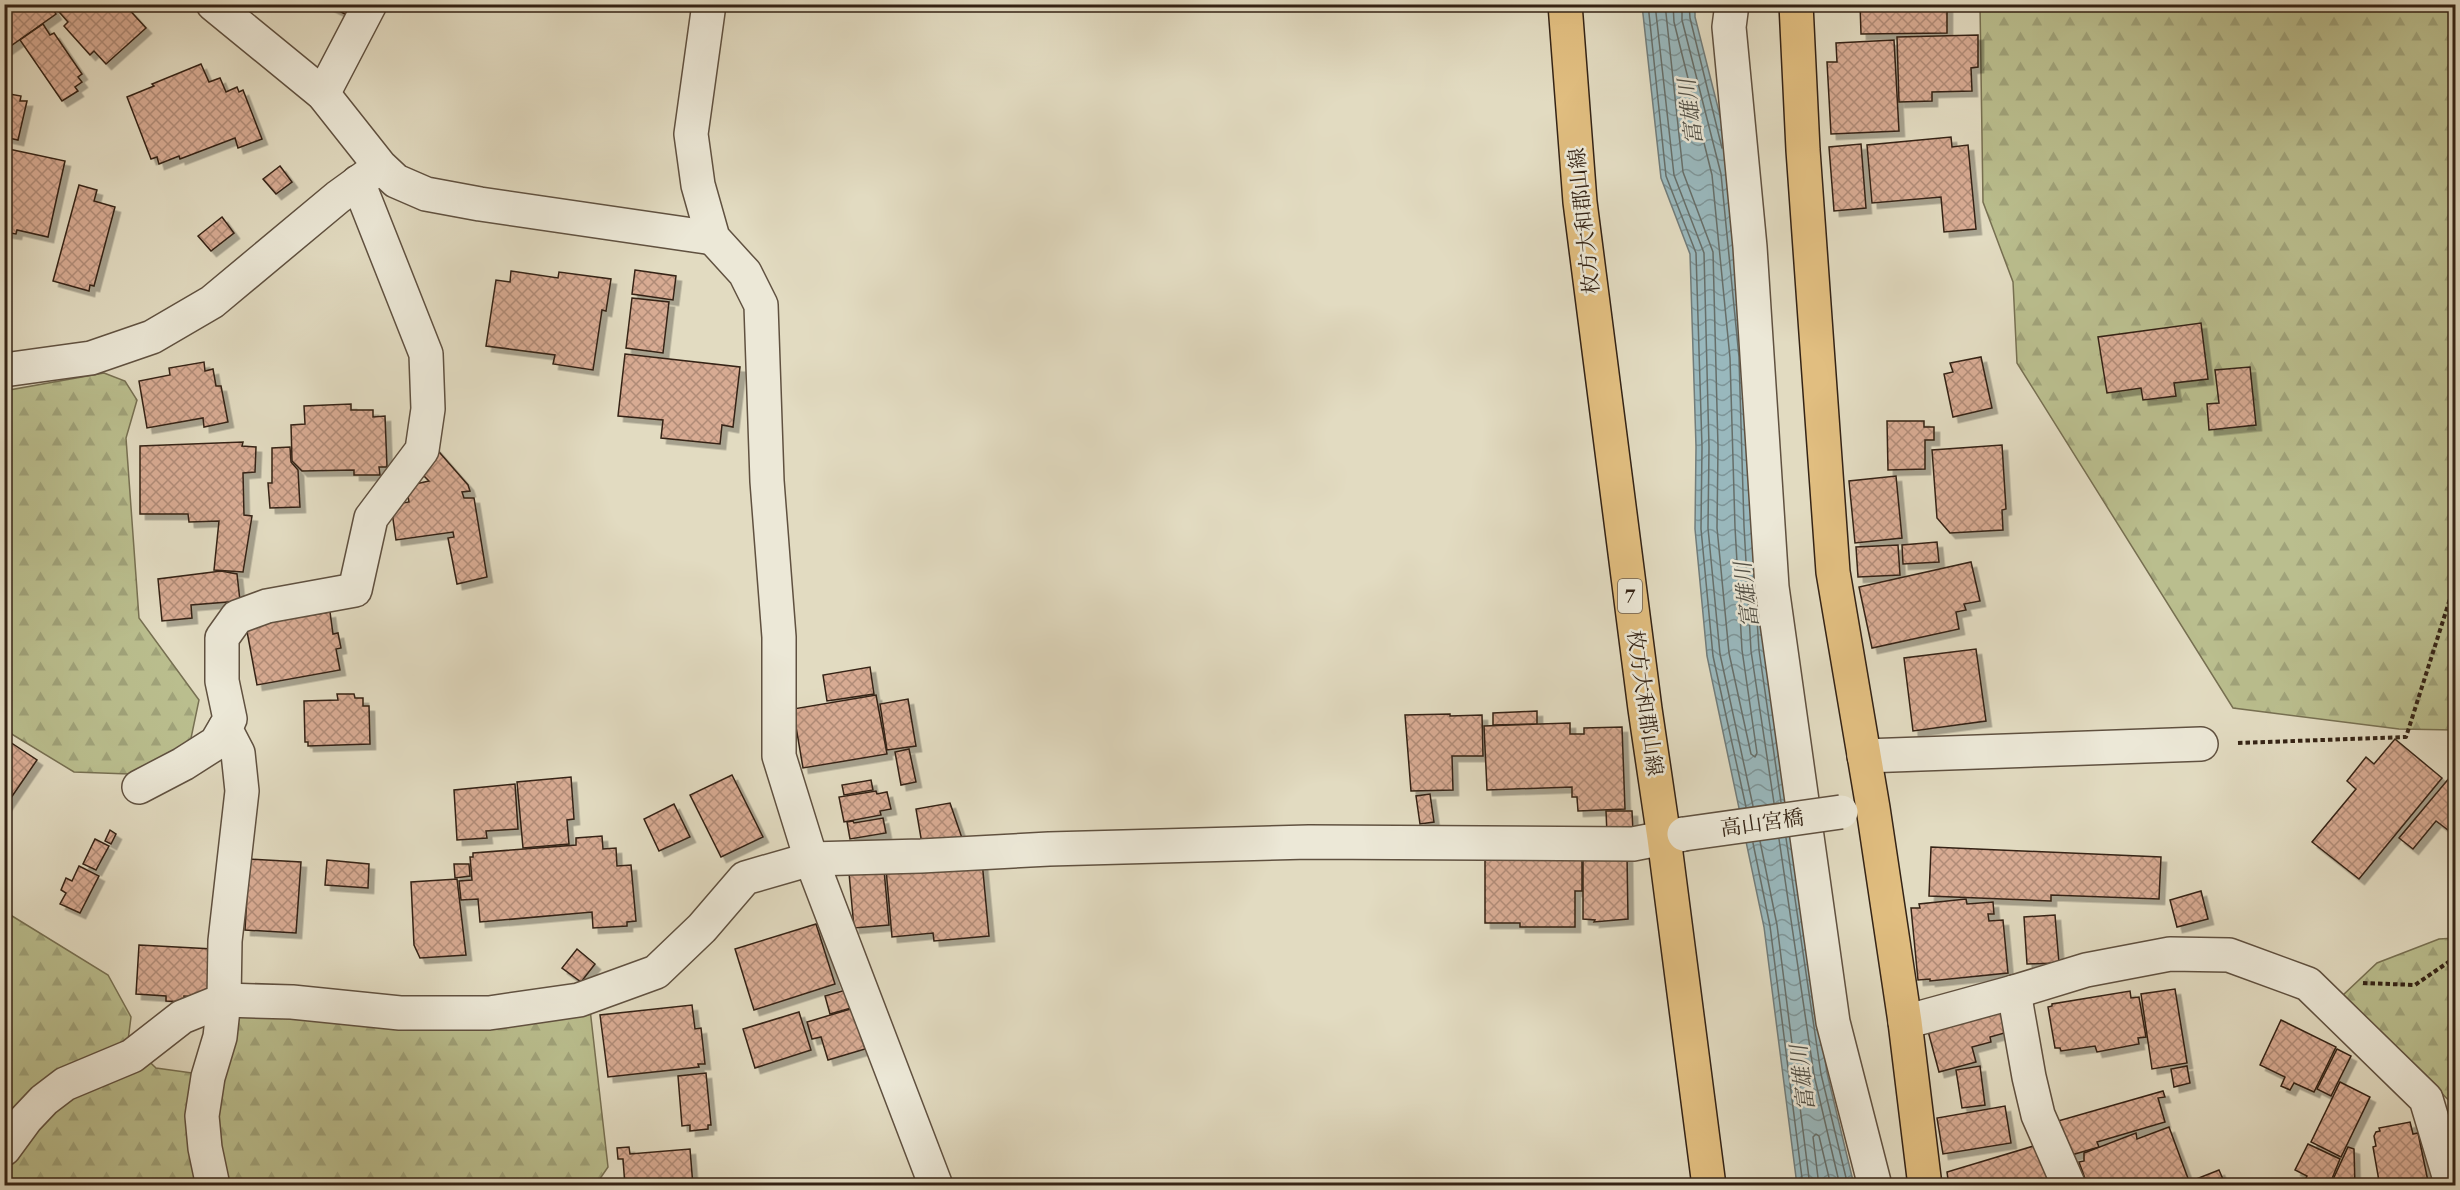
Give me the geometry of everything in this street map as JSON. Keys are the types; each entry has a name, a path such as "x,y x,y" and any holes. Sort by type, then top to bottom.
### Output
{"main road":[{"name":"枚方大和郡山線","path":"1565,4 1580,201 1645,709 1674,836 1709,1185"},
{"path":"1796,4 1803,150 1833,572 1873,808 1905,1022 1925,1185"}],"street":[{"path":"139,788 183,764 216,742 225,728 230,719 222,681 222,638 237,617 267,606 355,590 371,518 422,450 428,409 426,354 369,174 323,94 213,4"},
{"path":"323,94 370,4"},
{"path":"709,4 691,134 698,185 713,238 745,273 761,305 767,481 779,637 779,756 811,859 936,1185"},
{"path":"1732,4 1729,27 1750,247 1772,587 1833,1022 1875,1185"},
{"path":"369,174 396,181 426,194 713,238"},
{"path":"4,370 91,357 152,337 212,302 265,255 369,174"},
{"path":"213,1185 205,1148 202,1116 208,1077 220,1037 224,1000 225,941 242,792 238,753 225,728"},
{"path":"1864,756 2201,744"},
{"name":"高山宮橋","path":"224,1000 292,1002 400,1013 489,1013 579,1000 656,972 702,928 745,878 811,859 1049,849 1309,842 1633,844 1674,836 1873,808"},
{"path":"1905,1022 2014,993 2086,970 2170,954 2229,955 2308,984 2426,1099 2452,1185"},
{"path":"2014,993 2038,1115 2069,1185"},
{"path":"4,1149 26,1119 44,1100 65,1084 132,1056 182,1017 224,1000"}],"path":[{"path":"2201,744 2406,736 2456,580"},
{"path":"2308,984 2415,985 2450,960 2456,961"}],"green space":[{"path":"1980,5 2455,5 2455,730 2399,729 2233,708 2017,363 2013,282 1983,202"},
{"path":"104,373 125,381 137,400 126,438 139,618 199,700 190,743 129,774 74,772 5,730 4,391"},
{"path":"4,911 108,975 131,1017 128,1041 156,1068 221,1077 230,1040 241,1011 590,1009 608,1167 595,1186 572,1182 563,1186 5,1185"},
{"path":"2455,938 2455,1107 2413,1063 2342,996 2377,963 2439,939"}],"water":[{"name":"富雄川","path":"1642,5 1695,5 1695,17 1734,171 1790,820 1827,1073 1854,1185 1797,1185 1764,927 1707,656 1695,529 1696,447 1690,254 1661,178"}],"building":[{"path":"4,4 50,4 56,14 5,50"},
{"path":"52,4 124,4 146,28 106,64 94,51 90,55 64,26 68,22"},
{"path":"325,4 357,4 351,17"},
{"path":"1860,4 1947,4 1947,33 1861,34"},
{"path":"43,24 50,35 54,33 82,74 78,77 82,82 75,87 78,91 62,101 20,40"},
{"path":"1978,35 1978,67 1971,68 1972,91 1932,92 1932,101 1899,102 1897,37"},
{"path":"1894,40 1899,131 1831,134 1827,62 1837,62 1836,43"},
{"path":"201,64 209,82 220,78 226,92 237,87 239,92 243,90 262,139 238,148 235,138 180,159 179,156 159,164 157,157 151,159 127,97"},
{"path":"4,93 21,96 20,101 27,101 18,140 4,137"},
{"path":"1951,137 1952,147 1968,145 1976,229 1944,232 1941,197 1872,203 1867,145"},
{"path":"1861,144 1866,208 1834,211 1829,147"},
{"path":"4,148 65,161 48,237 17,230 16,234 4,232"},
{"path":"280,166 292,182 276,194 263,179"},
{"path":"79,185 97,190 94,201 115,207 94,286 90,285 89,291 53,281"},
{"path":"222,217 234,233 211,251 198,236"},
{"path":"635,270 676,276 673,300 632,294"},
{"path":"511,271 558,278 559,272 611,279 606,311 602,310 593,370 553,364 555,355 486,346 496,280 510,282"},
{"path":"632,298 669,302 663,353 626,348"},
{"path":"2201,323 2208,379 2174,383 2176,396 2143,400 2141,388 2107,393 2098,337"},
{"path":"625,354 740,367 733,427 722,425 720,444 661,438 663,420 618,416"},
{"path":"1981,357 1992,408 1953,417 1944,374 1953,372 1950,363"},
{"path":"204,362 205,371 213,369 216,386 221,386 228,422 204,427 203,418 147,428 139,381 170,375 169,368"},
{"path":"2250,367 2256,425 2209,430 2207,404 2219,403 2215,370"},
{"path":"351,404 351,410 373,410 373,417 385,416 387,467 379,467 380,475 354,475 354,470 302,471 292,461 291,425 305,424 304,406"},
{"path":"1887,421 1924,421 1924,427 1934,427 1934,440 1925,440 1925,469 1888,470"},
{"path":"243,442 242,446 256,447 255,472 243,473 244,515 252,516 243,572 214,570 219,521 189,522 188,514 140,514 140,446"},
{"path":"433,445 468,485 470,491 462,492 464,498 474,498 487,577 457,584 448,538 454,537 453,532 396,540 391,505 409,502 406,486 429,481 418,470"},
{"path":"2002,445 2006,509 2002,510 2003,530 1950,533 1937,518 1932,450"},
{"path":"290,447 291,462 298,470 300,507 270,508 268,483 272,483 272,448"},
{"path":"1896,476 1902,538 1855,543 1849,481"},
{"path":"1937,542 1939,562 1903,564 1902,545"},
{"path":"1898,545 1900,575 1858,577 1856,547"},
{"path":"1971,562 1980,601 1964,604 1966,610 1956,612 1959,629 1872,648 1859,587"},
{"path":"221,571 237,574 240,601 191,605 192,618 162,621 158,579"},
{"path":"330,612 333,634 338,633 341,648 336,649 340,670 257,685 246,626"},
{"path":"1976,649 1986,721 1913,731 1904,658"},
{"path":"870,667 874,694 827,701 823,675"},
{"path":"337,694 354,694 355,698 363,698 363,706 369,706 370,744 308,746 308,742 305,742 304,701 338,700"},
{"path":"876,695 887,754 803,768 793,709"},
{"path":"908,699 916,746 887,750 880,704"},
{"path":"1537,711 1537,724 1493,725 1493,713"},
{"path":"1450,714 1450,716 1482,715 1483,756 1452,756 1453,790 1411,791 1405,715"},
{"path":"1570,723 1570,734 1584,734 1584,728 1622,727 1625,809 1578,811 1577,797 1572,797 1572,787 1487,790 1484,726"},
{"path":"4,738 37,760 4,808"},
{"path":"2395,739 2442,778 2359,879 2312,842 2356,789 2347,781 2366,757 2374,764"},
{"path":"909,749 916,782 901,785 895,752"},
{"path":"732,775 763,837 721,857 690,795"},
{"path":"571,777 574,819 567,820 569,844 523,848 517,782"},
{"path":"2450,777 2456,782 2456,836 2436,821 2413,849 2399,838"},
{"path":"871,780 873,790 844,795 842,785"},
{"path":"515,784 518,829 486,831 487,838 457,840 454,790"},
{"path":"876,791 877,794 887,792 891,809 880,811 881,815 844,822 839,797"},
{"path":"1430,794 1434,822 1420,824 1416,796"},
{"path":"950,803 963,841 922,844 916,809"},
{"path":"674,804 690,837 659,851 644,819"},
{"path":"1606,811 1632,811 1633,832 1607,834"},
{"path":"883,818 886,833 850,839 847,822"},
{"path":"110,830 116,834 111,844 105,841"},
{"path":"602,836 603,849 616,848 617,866 631,865 636,921 627,922 627,926 593,928 592,912 480,922 478,899 461,900 459,881 472,880 470,857 473,857 473,853 576,845 576,838"},
{"path":"95,839 109,846 96,870 83,864"},
{"path":"1931,847 2161,857 2159,899 2051,895 2051,901 1929,896"},
{"path":"1485,854 1582,859 1582,891 1575,891 1575,927 1520,927 1520,923 1485,923"},
{"path":"1583,855 1627,855 1628,919 1594,922 1595,920 1583,919"},
{"path":"249,859 301,862 296,933 245,930"},
{"path":"327,860 369,864 368,888 325,885"},
{"path":"982,861 989,936 934,941 933,933 892,937 886,869"},
{"path":"454,864 469,864 470,876 455,878"},
{"path":"79,866 99,876 80,913 60,904 66,893 61,890 66,878 72,881"},
{"path":"884,870 889,925 854,928 849,873"},
{"path":"457,879 466,955 420,958 414,945 411,882"},
{"path":"2201,891 2208,919 2177,927 2170,900"},
{"path":"1966,899 1967,904 1993,902 1994,914 1988,914 1989,921 2003,920 2008,973 1930,981 1930,979 1918,980 1911,908 1920,908 1919,904"},
{"path":"2055,915 2059,963 2027,964 2024,917"},
{"path":"816,924 835,984 754,1010 735,949"},
{"path":"139,945 213,949 210,998 184,996 184,1002 166,1001 166,996 136,994"},
{"path":"577,949 595,964 581,982 562,968"},
{"path":"2175,989 2187,1063 2152,1069 2141,994"},
{"path":"846,990 851,1008 830,1014 825,996"},
{"path":"2130,991 2131,998 2139,997 2146,1037 2138,1038 2139,1044 2097,1052 2095,1046 2061,1051 2060,1048 2055,1048 2048,1007 2052,1004"},
{"path":"692,1005 695,1029 701,1028 705,1064 698,1064 699,1067 608,1077 600,1015"},
{"path":"854,1008 865,1049 828,1060 821,1037 812,1039 807,1022"},
{"path":"2002,1011 2008,1032 1990,1037 1991,1042 1972,1047 1976,1062 1939,1072 1928,1031"},
{"path":"799,1012 811,1050 755,1068 743,1029"},
{"path":"2281,1020 2336,1047 2314,1092 2294,1083 2290,1090 2281,1086 2285,1077 2260,1065"},
{"path":"2337,1049 2351,1056 2331,1096 2317,1089"},
{"path":"1980,1066 1985,1105 1962,1108 1956,1070"},
{"path":"2187,1066 2190,1083 2174,1087 2171,1069"},
{"path":"706,1073 711,1125 708,1125 708,1129 690,1131 690,1125 682,1126 678,1076"},
{"path":"2340,1082 2370,1097 2341,1157 2311,1142"},
{"path":"2163,1091 2165,1097 2158,1098 2165,1122 2097,1142 2099,1147 2068,1156 2058,1121"},
{"path":"2005,1106 2011,1143 1943,1154 1937,1118"},
{"path":"2410,1122 2413,1134 2418,1133 2429,1186 2377,1186 2376,1182 2379,1181 2373,1147 2376,1146 2374,1136 2376,1132 2380,1131 2379,1128"},
{"path":"2169,1127 2189,1181 2176,1186 2087,1184 2079,1162 2084,1161 2084,1153 2136,1133 2137,1139"},
{"path":"2308,1144 2340,1159 2329,1186 2302,1186 2307,1176 2295,1170"},
{"path":"2037,1145 2057,1186 1949,1186 1947,1172"},
{"path":"629,1147 630,1154 690,1149 693,1186 625,1186 623,1159 618,1159 617,1148"},
{"path":"2348,1147 2354,1149 2355,1186 2330,1186"},
{"path":"2219,1170 2226,1186 2181,1186 2181,1185"}]}
